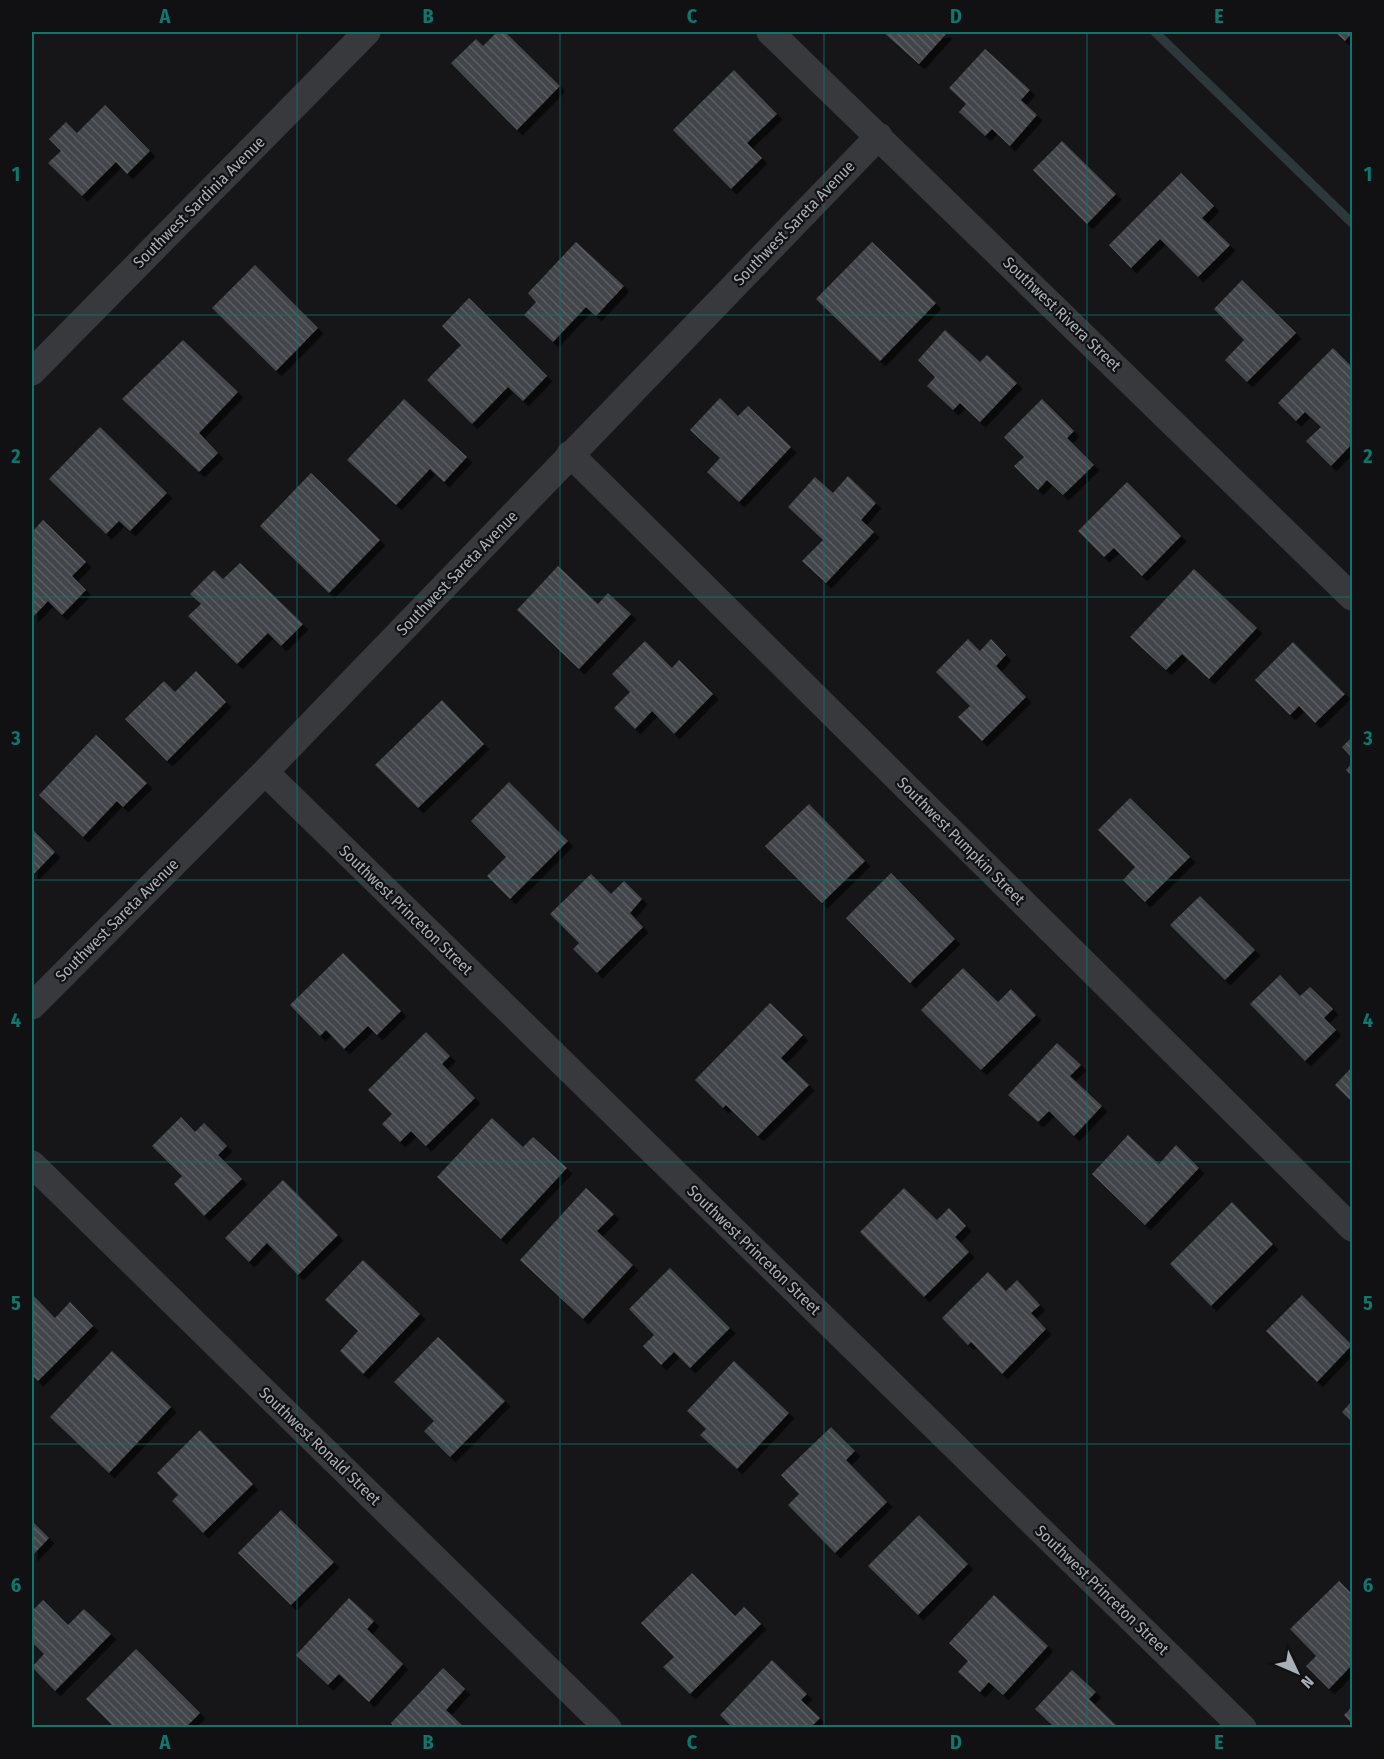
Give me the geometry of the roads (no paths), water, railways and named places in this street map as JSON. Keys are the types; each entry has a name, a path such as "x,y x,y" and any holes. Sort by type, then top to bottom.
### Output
{"street":[{"name":"Southwest Sardinia Avenue","path":"32,372 367,32"},
{"name":"Southwest Rivera Street","path":"770,32 1353,597"},
{"name":"Southwest Sareta Avenue","path":"32,1006 265,772 879,136"},
{"name":"Southwest Pumpkin Street","path":"570,454 1353,1228"},
{"name":"Southwest Princeton Street","path":"265,772 1243,1728"},
{"name":"Southwest Ronald Street","path":"32,1164 608,1728"}],"waterway":[{"path":"1155,32 1352,223"}]}
